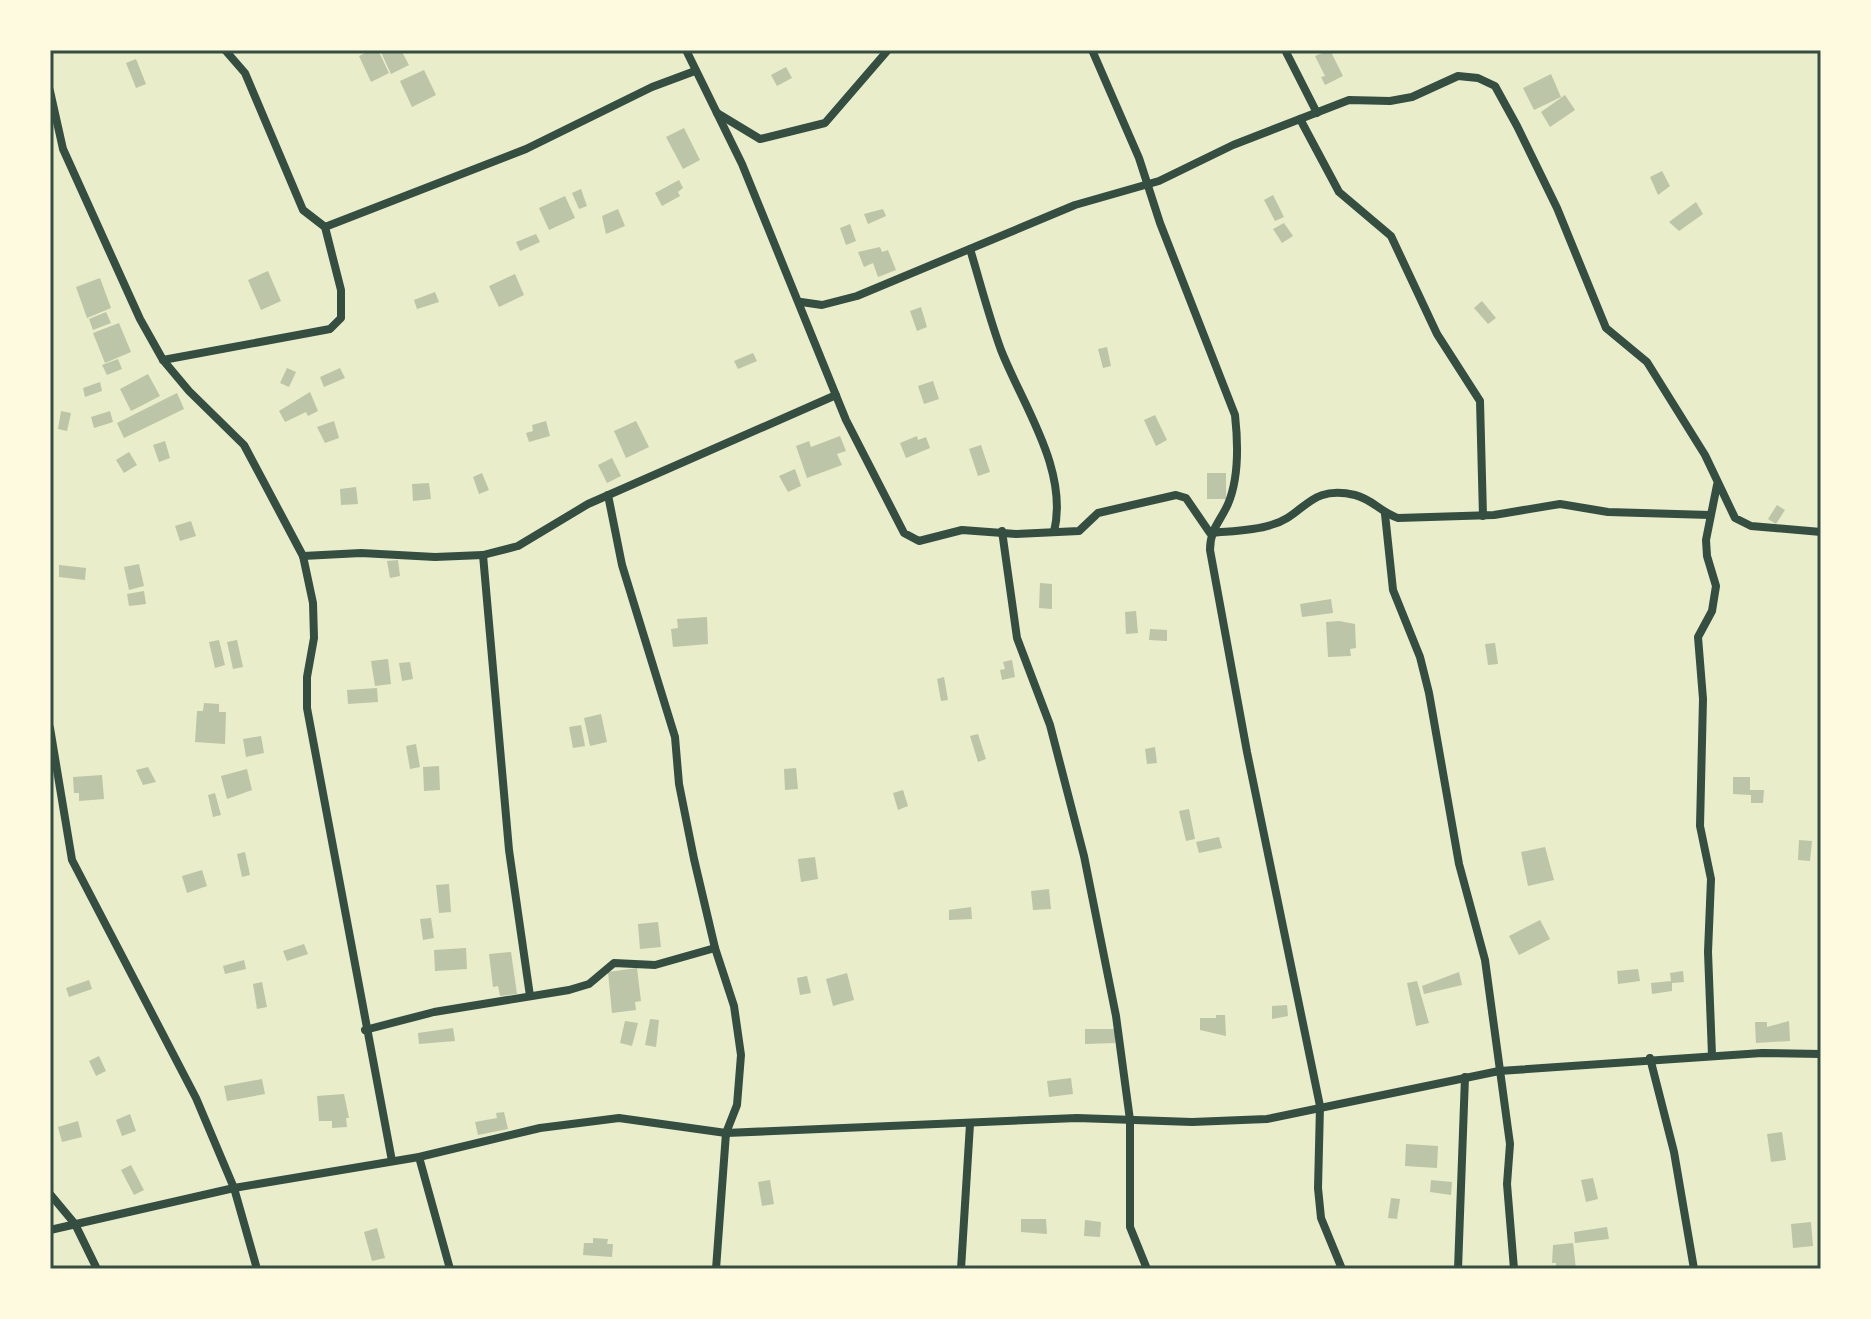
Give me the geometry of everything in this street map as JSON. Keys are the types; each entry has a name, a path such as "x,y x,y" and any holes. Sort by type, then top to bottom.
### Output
{"street":[{"path":"163,360 330,329 341,318 343,306 325,227 303,210 245,73 225,50"},
{"path":"686,50 742,164 801,302 836,395 892,510 910,538 934,539 962,530 1079,531 1098,513 1176,495 1186,498 1210,533 1226,646 1320,1106 1318,1188 1321,1218 1342,1269"},
{"path":"714,111 760,139 816,127 835,113 888,50"},
{"path":"1092,50 1148,184 1235,415 1238,442 1229,502 1210,533"},
{"path":"1285,50 1317,113"},
{"path":"325,227 526,149 652,87 695,71"},
{"path":"801,302 822,305 857,296 1075,205 1148,184 1300,119 1363,97 1390,101 1412,97 1458,76 1478,78 1495,86 1557,208 1606,328 1647,362 1705,455 1735,518 1751,526 1821,532"},
{"path":"50,91 63,149 140,319 163,360 189,391 244,445 303,556 313,603 314,638 307,677 307,708 392,1161"},
{"path":"1300,119 1339,192 1391,236 1437,334 1480,401 1483,516"},
{"path":"970,249 1000,348 1044,449 1059,503 1054,532"},
{"path":"303,556 483,555 518,546 608,495 836,395"},
{"path":"1712,1055 1708,952 1711,879 1700,826 1703,699 1698,637 1712,611 1716,586 1707,556 1710,515 1717,483"},
{"path":"1210,533 1273,525 1317,496 1336,493 1357,495 1385,514 1398,518 1483,516 1560,504 1608,512 1710,515"},
{"path":"608,495 622,565 675,737 679,784 715,948 734,1006 741,1055 737,1105 726,1133 716,1269"},
{"path":"1385,514 1393,590 1420,657 1429,693 1459,864 1485,960 1510,1144 1507,1184 1514,1269"},
{"path":"1002,531 1017,638 1050,725 1084,856 1116,1016 1130,1120 1130,1227 1147,1269"},
{"path":"483,555 509,850 530,996"},
{"path":"50,728 72,860 175,1055 234,1188 257,1269"},
{"path":"365,1030 434,1012 589,984 614,963 655,965 715,948"},
{"path":"50,1230 234,1188 419,1157 540,1128 619,1118 726,1133 1077,1118 1267,1119 1499,1071 1650,1058 1821,1054"},
{"path":"1650,1058 1674,1152 1694,1269"},
{"path":"1458,1269 1465,1077"},
{"path":"961,1269 970,1124"},
{"path":"419,1157 450,1269"},
{"path":"50,1194 75,1224 97,1269"}],"building":[{"path":"378,50 389,73 371,82 359,56"},
{"path":"380,50 401,50 409,65 391,74"},
{"path":"1330,50 1343,76 1325,85 1321,77 1325,76 1315,56"},
{"path":"136,59 146,84 136,88 126,63"},
{"path":"786,67 792,78 777,86 771,75"},
{"path":"424,70 436,95 412,107 400,81"},
{"path":"1551,74 1561,97 1534,110 1523,88"},
{"path":"1565,95 1575,110 1550,127 1541,112"},
{"path":"684,128 700,160 683,169 666,137"},
{"path":"1662,171 1670,186 1658,195 1650,177"},
{"path":"679,180 683,188 678,192 680,196 662,206 655,193"},
{"path":"581,189 587,206 579,209 572,193"},
{"path":"1273,195 1284,217 1275,221 1264,200"},
{"path":"565,196 575,218 549,230 539,208"},
{"path":"1696,202 1703,214 1679,231 1669,222"},
{"path":"618,209 625,226 606,234 602,216"},
{"path":"883,209 886,216 868,224 864,214"},
{"path":"1284,223 1293,236 1282,243 1273,229"},
{"path":"850,224 856,241 846,245 840,228"},
{"path":"536,234 540,242 520,251 516,242"},
{"path":"880,247 882,252 888,250 896,270 878,277 873,263 864,267 858,252"},
{"path":"268,271 281,301 261,310 248,280"},
{"path":"515,274 524,295 499,307 489,286"},
{"path":"100,278 111,308 87,318 76,287"},
{"path":"435,292 439,302 417,309 414,300"},
{"path":"1482,301 1496,318 1488,324 1474,308"},
{"path":"921,307 927,327 917,331 910,311"},
{"path":"106,312 111,323 93,330 89,319"},
{"path":"119,323 131,352 105,363 93,333"},
{"path":"1107,347 1111,366 1103,368 1098,349"},
{"path":"753,353 757,361 738,369 734,361"},
{"path":"118,359 122,369 107,375 102,365"},
{"path":"287,368 296,372 289,387 280,383"},
{"path":"340,368 345,378 324,387 320,377"},
{"path":"148,374 160,396 131,411 120,389"},
{"path":"933,381 939,399 924,404 918,386"},
{"path":"100,382 102,391 85,397 83,388"},
{"path":"310,392 318,411 308,416 306,412 285,422 279,411"},
{"path":"177,393 184,409 124,438 117,423"},
{"path":"61,411 71,413 67,431 58,429"},
{"path":"110,411 113,422 94,428 91,417"},
{"path":"1155,415 1167,440 1156,446 1144,420"},
{"path":"334,421 339,438 325,443 317,427"},
{"path":"546,421 550,436 529,442 526,433 533,431 532,425"},
{"path":"636,421 649,447 626,458 614,431"},
{"path":"840,436 846,451 837,454 842,465 807,478 796,446 809,441 811,447"},
{"path":"917,436 918,440 926,437 930,448 906,458 900,443"},
{"path":"165,441 170,458 159,462 153,445"},
{"path":"981,445 990,472 978,476 969,449"},
{"path":"129,452 137,465 124,473 116,460"},
{"path":"612,458 621,476 607,483 598,465"},
{"path":"795,469 801,486 788,492 779,476"},
{"path":"482,473 489,490 479,494 473,477"},
{"path":"1207,473 1226,473 1226,499 1207,499"},
{"path":"429,483 431,499 413,501 412,484"},
{"path":"356,487 358,504 341,505 340,489"},
{"path":"1777,505 1785,510 1776,524 1768,519"},
{"path":"191,521 196,536 180,541 175,526"},
{"path":"398,560 400,576 390,578 387,561"},
{"path":"139,564 144,586 129,590 124,567"},
{"path":"59,565 86,568 85,580 59,577"},
{"path":"1040,583 1052,584 1052,609 1039,608"},
{"path":"144,591 146,604 129,606 127,594"},
{"path":"1331,599 1333,613 1302,617 1300,604"},
{"path":"1136,611 1138,633 1126,634 1125,612"},
{"path":"707,617 708,644 673,647 671,629 678,628 677,619"},
{"path":"1326,622 1355,624 1356,648 1350,649 1351,656 1328,657"},
{"path":"1150,629 1167,630 1167,641 1149,640"},
{"path":"219,640 225,665 215,668 209,642"},
{"path":"237,640 243,667 233,669 227,642"},
{"path":"1495,643 1498,664 1488,665 1485,644"},
{"path":"388,659 391,684 375,686 371,661"},
{"path":"1012,660 1015,677 1002,680 1000,670 1005,669 1003,662"},
{"path":"410,662 413,679 402,681 399,663"},
{"path":"944,677 948,700 941,701 937,679"},
{"path":"377,688 378,702 348,704 347,690"},
{"path":"204,703 219,704 219,712 226,712 225,744 195,742 197,711 203,711"},
{"path":"601,714 607,742 590,746 584,718"},
{"path":"581,725 585,746 573,748 569,727"},
{"path":"978,734 986,759 978,762 970,736"},
{"path":"261,736 264,753 246,757 243,739"},
{"path":"416,744 420,767 410,769 406,746"},
{"path":"1155,747 1157,763 1147,764 1145,749"},
{"path":"439,766 440,790 424,791 423,767"},
{"path":"148,767 156,782 143,785 136,770"},
{"path":"796,768 798,789 785,790 784,769"},
{"path":"247,769 252,790 227,799 221,776"},
{"path":"102,775 104,799 79,801 79,793 74,793 73,777"},
{"path":"1733,777 1750,777 1750,790 1764,790 1763,803 1751,803 1751,795 1733,794"},
{"path":"903,790 908,806 898,810 893,793"},
{"path":"215,793 221,815 213,817 208,795"},
{"path":"1189,809 1195,839 1186,841 1179,811"},
{"path":"1219,837 1222,848 1199,853 1196,842"},
{"path":"1799,840 1812,841 1810,861 1798,860"},
{"path":"1545,847 1554,880 1528,886 1521,852"},
{"path":"245,852 250,875 242,877 237,854"},
{"path":"815,857 818,879 801,882 798,859"},
{"path":"202,870 207,886 187,893 182,876"},
{"path":"449,884 451,912 439,913 436,885"},
{"path":"1049,889 1051,909 1033,910 1031,891"},
{"path":"971,907 972,919 949,920 949,910"},
{"path":"431,918 434,938 423,940 420,919"},
{"path":"1540,920 1550,939 1519,955 1509,936"},
{"path":"658,922 661,947 640,949 638,924"},
{"path":"304,944 308,954 287,961 283,951"},
{"path":"466,948 467,969 435,971 434,950"},
{"path":"511,952 517,994 500,996 498,986 493,987 489,954"},
{"path":"244,960 246,969 225,974 223,966"},
{"path":"637,968 641,1001 635,1002 636,1010 612,1013 608,972"},
{"path":"1638,969 1640,981 1618,984 1617,971"},
{"path":"1683,971 1684,982 1672,983 1672,991 1652,994 1651,983 1671,981 1670,973"},
{"path":"1459,972 1462,985 1424,994 1422,986"},
{"path":"847,973 854,1000 833,1006 826,979"},
{"path":"807,976 811,993 800,995 797,978"},
{"path":"89,980 92,989 69,997 66,988"},
{"path":"1417,981 1429,1023 1416,1026 1407,983"},
{"path":"262,982 267,1007 257,1009 253,984"},
{"path":"1287,1005 1288,1016 1272,1019 1272,1006"},
{"path":"1216,1015 1225,1015 1226,1036 1200,1030 1200,1018 1216,1018"},
{"path":"650,1019 659,1020 656,1047 645,1045"},
{"path":"625,1021 638,1023 632,1046 620,1043"},
{"path":"1789,1021 1790,1041 1756,1043 1755,1022 1767,1022 1767,1027"},
{"path":"453,1028 455,1041 419,1044 418,1033"},
{"path":"1085,1029 1115,1029 1115,1043 1085,1044"},
{"path":"99,1056 106,1071 96,1076 89,1061"},
{"path":"1071,1078 1073,1094 1049,1097 1047,1081"},
{"path":"262,1079 265,1094 227,1101 224,1086"},
{"path":"344,1094 349,1118 346,1118 347,1127 332,1128 332,1121 319,1121 317,1096"},
{"path":"504,1112 508,1129 478,1135 475,1122 497,1118 496,1113"},
{"path":"130,1114 136,1131 122,1136 116,1120"},
{"path":"78,1121 82,1137 62,1142 58,1127"},
{"path":"1782,1132 1786,1160 1771,1162 1767,1134"},
{"path":"1406,1144 1438,1146 1437,1168 1405,1166"},
{"path":"131,1165 144,1190 134,1195 121,1170"},
{"path":"1593,1178 1598,1199 1586,1202 1581,1180"},
{"path":"770,1180 774,1204 762,1206 758,1182"},
{"path":"1431,1180 1452,1182 1451,1195 1430,1192"},
{"path":"1391,1198 1400,1199 1397,1219 1388,1218"},
{"path":"1021,1219 1046,1219 1047,1234 1021,1232"},
{"path":"1085,1220 1101,1222 1100,1237 1084,1236"},
{"path":"1811,1222 1813,1246 1793,1248 1791,1224"},
{"path":"1607,1227 1609,1239 1575,1243 1574,1232"},
{"path":"377,1228 385,1258 372,1261 364,1232"},
{"path":"593,1238 608,1239 607,1244 613,1244 612,1257 583,1255 584,1243 593,1243"},
{"path":"1573,1243 1576,1269 1556,1269 1556,1263 1552,1263 1553,1245"}]}
